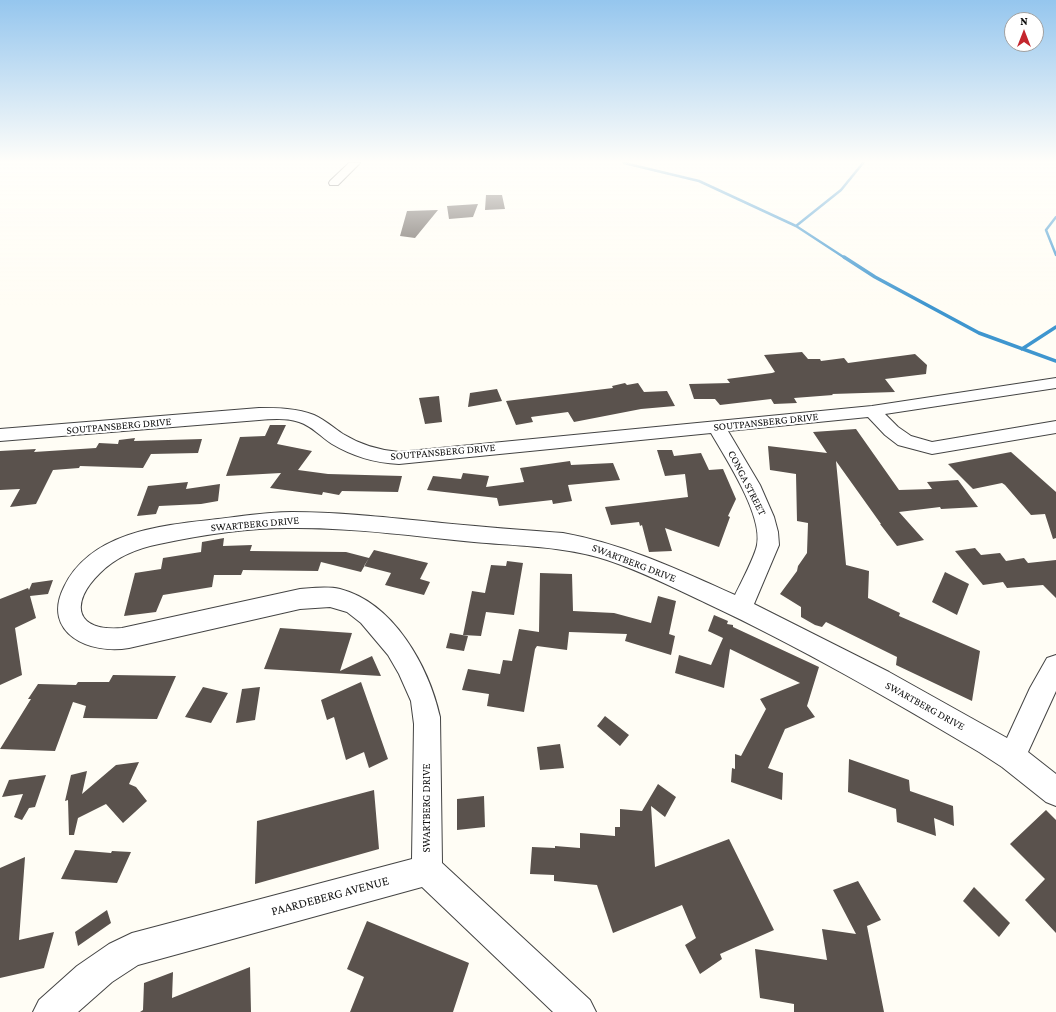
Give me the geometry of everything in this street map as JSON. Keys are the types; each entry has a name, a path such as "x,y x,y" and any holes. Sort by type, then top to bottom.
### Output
{"street":[{"path":"1049,384 1056,396"},
{"name":"SOUTPANSBERG DRIVE","path":"0,435 259,414 279,414 295,416 312,421 339,440 366,453 399,458 872,411 1049,384"},
{"path":"872,411 890,431 900,438 914,445 932,448 1056,427"},
{"name":"CONGA STREET","path":"717,426 764,515 769,535 768,545 741,608"},
{"name":"SWARTBERG DRIVE","path":"427,870 427,740 423,697 403,659 386,635 369,617 355,606 341,599 321,597 300,599 132,637 104,639 85,633 72,621 70,616 68,605 70,597 83,576 110,552 152,536 259,522 314,521 563,541 586,545 632,560 741,608 948,718 1012,757 1056,792"},
{"path":"1012,757 1039,697 1056,666"},
{"path":"427,870 578,1012"},
{"name":"PAARDEBERG AVENUE","path":"51,1012 95,974 122,955 132,950 427,870"}],"building":[{"path":"438,210 415,238 400,236 407,211"},
{"path":"448,210 476,210 473,217 449,219"},
{"path":"802,352 808,359 820,359 821,361 844,358 848,363 915,354 927,365 926,374 885,379 895,392 832,394 833,395 794,398 797,403 774,404 771,399 720,405 715,399 694,399 689,384 730,383 727,379 772,373 775,372 764,355"},
{"path":"625,383 627,385 638,383 644,392 667,391 675,406 641,409 574,422 568,412 531,417 533,422 516,425 506,401 613,388 612,386"},
{"path":"497,389 502,401 468,407 470,393"},
{"path":"439,396 442,422 425,424 419,398"},
{"path":"270,425 286,425 277,444 312,451 298,470 328,474 402,476 398,492 342,491 339,495 323,492 322,495 270,488 281,473 226,476 240,437 265,436"},
{"path":"856,429 899,490 932,489 927,482 958,480 978,507 941,509 940,507 899,512 924,540 897,546 836,461 846,565 869,571 868,598 900,613 899,616 980,651 972,701 896,665 897,657 826,622 822,627 815,625 801,617 801,607 780,594 797,571 798,566 807,553 808,523 797,521 796,474 770,470 768,446 827,453 813,432"},
{"path":"135,438 134,441 202,439 198,453 151,454 143,468 80,466 79,468 53,470 36,504 10,507 20,489 0,490 0,451 36,449 34,452 96,448 99,443 118,444 119,440"},
{"path":"657,450 672,450 674,456 701,453 709,470 723,469 736,499 728,516 730,517 719,547 665,528 672,551 649,552 642,525 640,526 639,522 611,525 605,507 688,497 685,474 665,476"},
{"path":"1011,452 1056,492 1056,538 1053,539 1045,514 1031,515 1005,485 1002,483 973,489 948,464"},
{"path":"570,461 571,465 613,463 620,480 568,485 572,501 553,504 552,500 499,506 497,498 427,490 433,476 461,479 463,473 489,476 486,487 524,482 520,468"},
{"path":"188,482 186,489 220,484 218,501 201,504 159,506 156,514 137,516 148,486"},
{"path":"224,538 223,546 252,545 250,551 346,552 369,558 361,572 321,562 318,571 243,570 241,575 214,575 212,587 163,595 156,612 124,616 135,573 161,569 163,558 201,552 202,542"},
{"path":"975,548 981,555 1000,553 1006,561 1024,558 1028,563 1056,560 1056,598 1043,585 1007,588 1003,582 983,585 955,551"},
{"path":"374,550 428,563 420,579 430,582 424,595 385,585 391,573 364,566"},
{"path":"507,561 523,563 514,615 486,612 481,636 463,635 472,591 485,593 491,565 506,566"},
{"path":"945,572 969,584 957,615 932,602"},
{"path":"540,573 572,574 573,611 614,613 651,623 658,596 676,601 669,634 675,636 671,655 625,641 627,634 569,632 567,650 537,646 535,649 524,712 487,706 489,694 462,690 468,669 500,674 503,660 512,661 519,629 539,632"},
{"path":"53,580 48,594 30,596 36,618 15,628 22,675 0,685 0,599 28,588 29,590 32,583"},
{"path":"714,615 728,621 727,624 733,625 733,627 819,667 807,706 815,717 785,729 768,768 783,773 782,800 731,782 732,768 735,769 735,754 741,756 766,709 760,699 800,683 730,649 724,688 675,673 679,655 711,665 723,638 708,631"},
{"path":"280,628 352,633 340,671 372,656 381,676 264,669"},
{"path":"450,633 468,636 464,651 446,648"},
{"path":"113,675 176,676 157,719 83,718 86,706 73,702 55,751 0,749 31,699 28,699 38,684 76,685 78,682 109,682"},
{"path":"361,682 388,759 369,768 364,752 346,760 334,717 327,720 321,700"},
{"path":"203,687 228,693 211,723 185,717"},
{"path":"260,687 255,720 236,723 242,689"},
{"path":"605,716 629,735 620,746 597,726"},
{"path":"560,744 564,768 540,770 537,747"},
{"path":"849,759 909,780 910,791 953,806 954,826 934,818 936,836 897,822 896,809 848,792"},
{"path":"139,762 129,784 136,787 147,801 123,823 106,804 78,818 74,835 69,835 68,800 65,801 71,775 87,771 82,794 116,765"},
{"path":"46,775 35,807 29,808 22,820 14,817 23,794 2,797 9,780"},
{"path":"658,784 676,797 665,817 651,806 655,867 729,839 774,930 720,954 722,959 700,974 685,945 696,938 682,905 613,933 597,885 554,881 554,875 530,874 532,847 555,848 555,846 580,848 580,833 615,836 615,827 620,827 620,809 642,811"},
{"path":"374,790 379,849 255,884 257,821"},
{"path":"484,796 485,827 457,830 457,799"},
{"path":"1046,810 1056,820 1056,933 1025,900 1045,879 1010,844"},
{"path":"75,850 111,853 112,851 131,852 117,883 61,879"},
{"path":"25,857 19,940 54,932 44,968 0,978 0,868"},
{"path":"858,881 881,920 867,926 884,1012 794,1012 794,1004 760,998 755,949 827,960 822,929 856,934 833,890"},
{"path":"974,887 1010,923 999,937 963,901"},
{"path":"107,910 111,923 78,946 75,932"},
{"path":"367,921 469,963 453,1012 350,1012 364,977 347,969"},
{"path":"250,967 251,1012 140,1012 143,1010 144,983 173,972 172,998"}],"waterway":[{"path":"762,210 796,226"},
{"path":"796,226 816,210"},
{"path":"1056,217 1046,230 1056,255"},
{"path":"796,226 845,258"},
{"path":"844,257 875,277 979,333 1022,349"},
{"path":"1022,349 1056,327"},
{"path":"1022,349 1056,361"}]}
